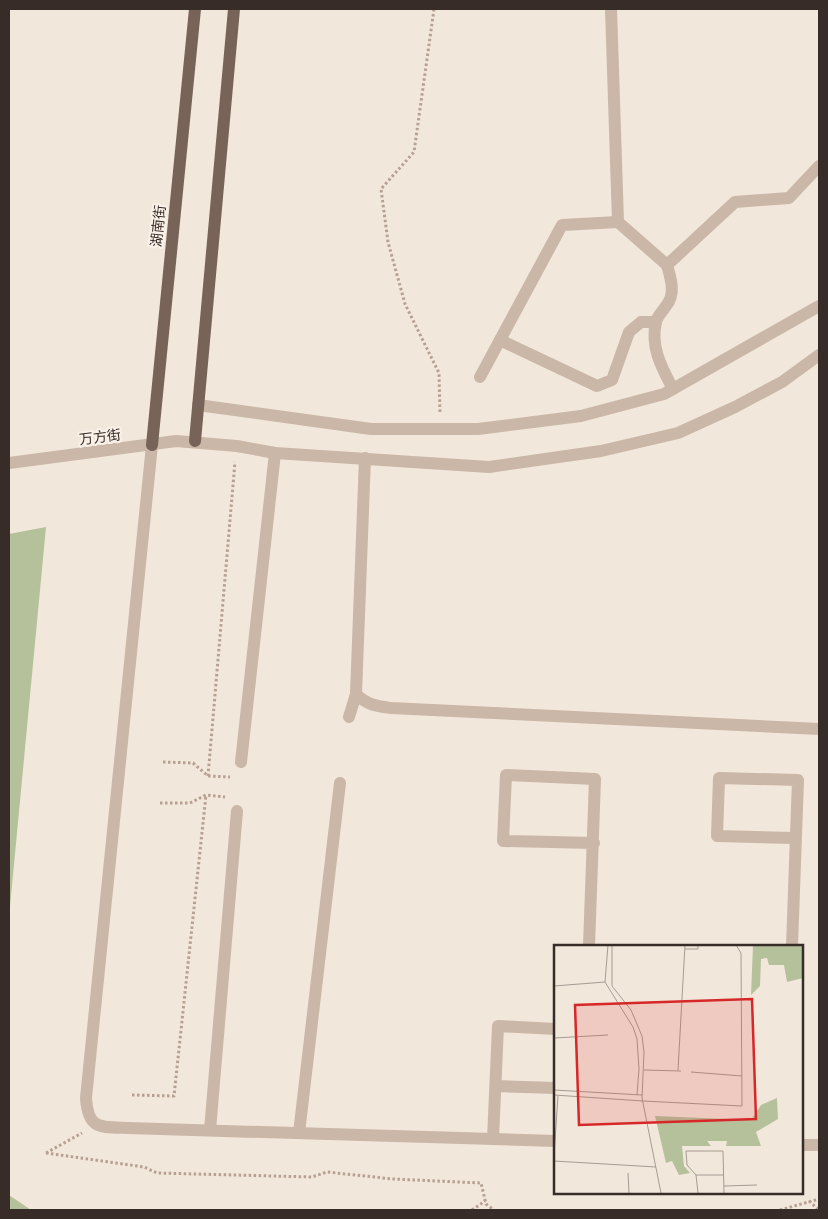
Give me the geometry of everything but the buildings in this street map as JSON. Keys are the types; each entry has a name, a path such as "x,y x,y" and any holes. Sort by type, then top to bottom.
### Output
{"main road":[{"name":"湖南街","path":"152,445 195,9"},
{"path":"195,442 234,9"}],"street":[{"path":"611,9 618,222"},
{"path":"667,265 735,202 789,198 819,166"},
{"path":"480,377 562,225 618,222 667,265 673,287 668,304 656,322 657,358 673,389"},
{"path":"198,405 371,428 478,429 581,416 664,394 819,306"},
{"path":"500,340 597,386 612,380 629,332 641,322 656,322"},
{"name":"万方街","path":"9,464 176,441 237,446 275,454 489,467 601,451 678,433 735,407 782,382 819,355"},
{"path":"152,445 86,1098 87,1112 96,1126 554,1141"},
{"path":"241,762 275,454"},
{"path":"348,717 356,694 365,458"},
{"path":"356,694 364,702 373,706 391,708 819,729"},
{"path":"589,945 594,843 595,778 506,775 503,841 594,843"},
{"path":"792,945 794,838 798,780 718,778 717,836 794,838"},
{"path":"299,1133 340,783"},
{"path":"210,1130 237,811"},
{"path":"493,1139 498,1026 554,1029"},
{"path":"496,1086 554,1088"},
{"path":"803,1145 819,1145"}],"path":[{"path":"434,9 414,152 381,189 388,242 405,304 439,373 440,429"},
{"path":"208,776 237,446"},
{"path":"163,762 193,763 208,776 238,777"},
{"path":"132,1095 174,1096 206,796"},
{"path":"160,803 190,803 206,796 229,798"},
{"path":"96,1126 46,1153 144,1167 157,1173 312,1177 327,1172 393,1179 481,1183 485,1201 494,1210"},
{"path":"780,1210 819,1199"},
{"path":"472,1210 485,1201"},
{"path":"808,1201 819,1210"}],"green space":[{"path":"46,527 9,917 9,534"},
{"path":"9,1195 31,1210 9,1210"}]}
